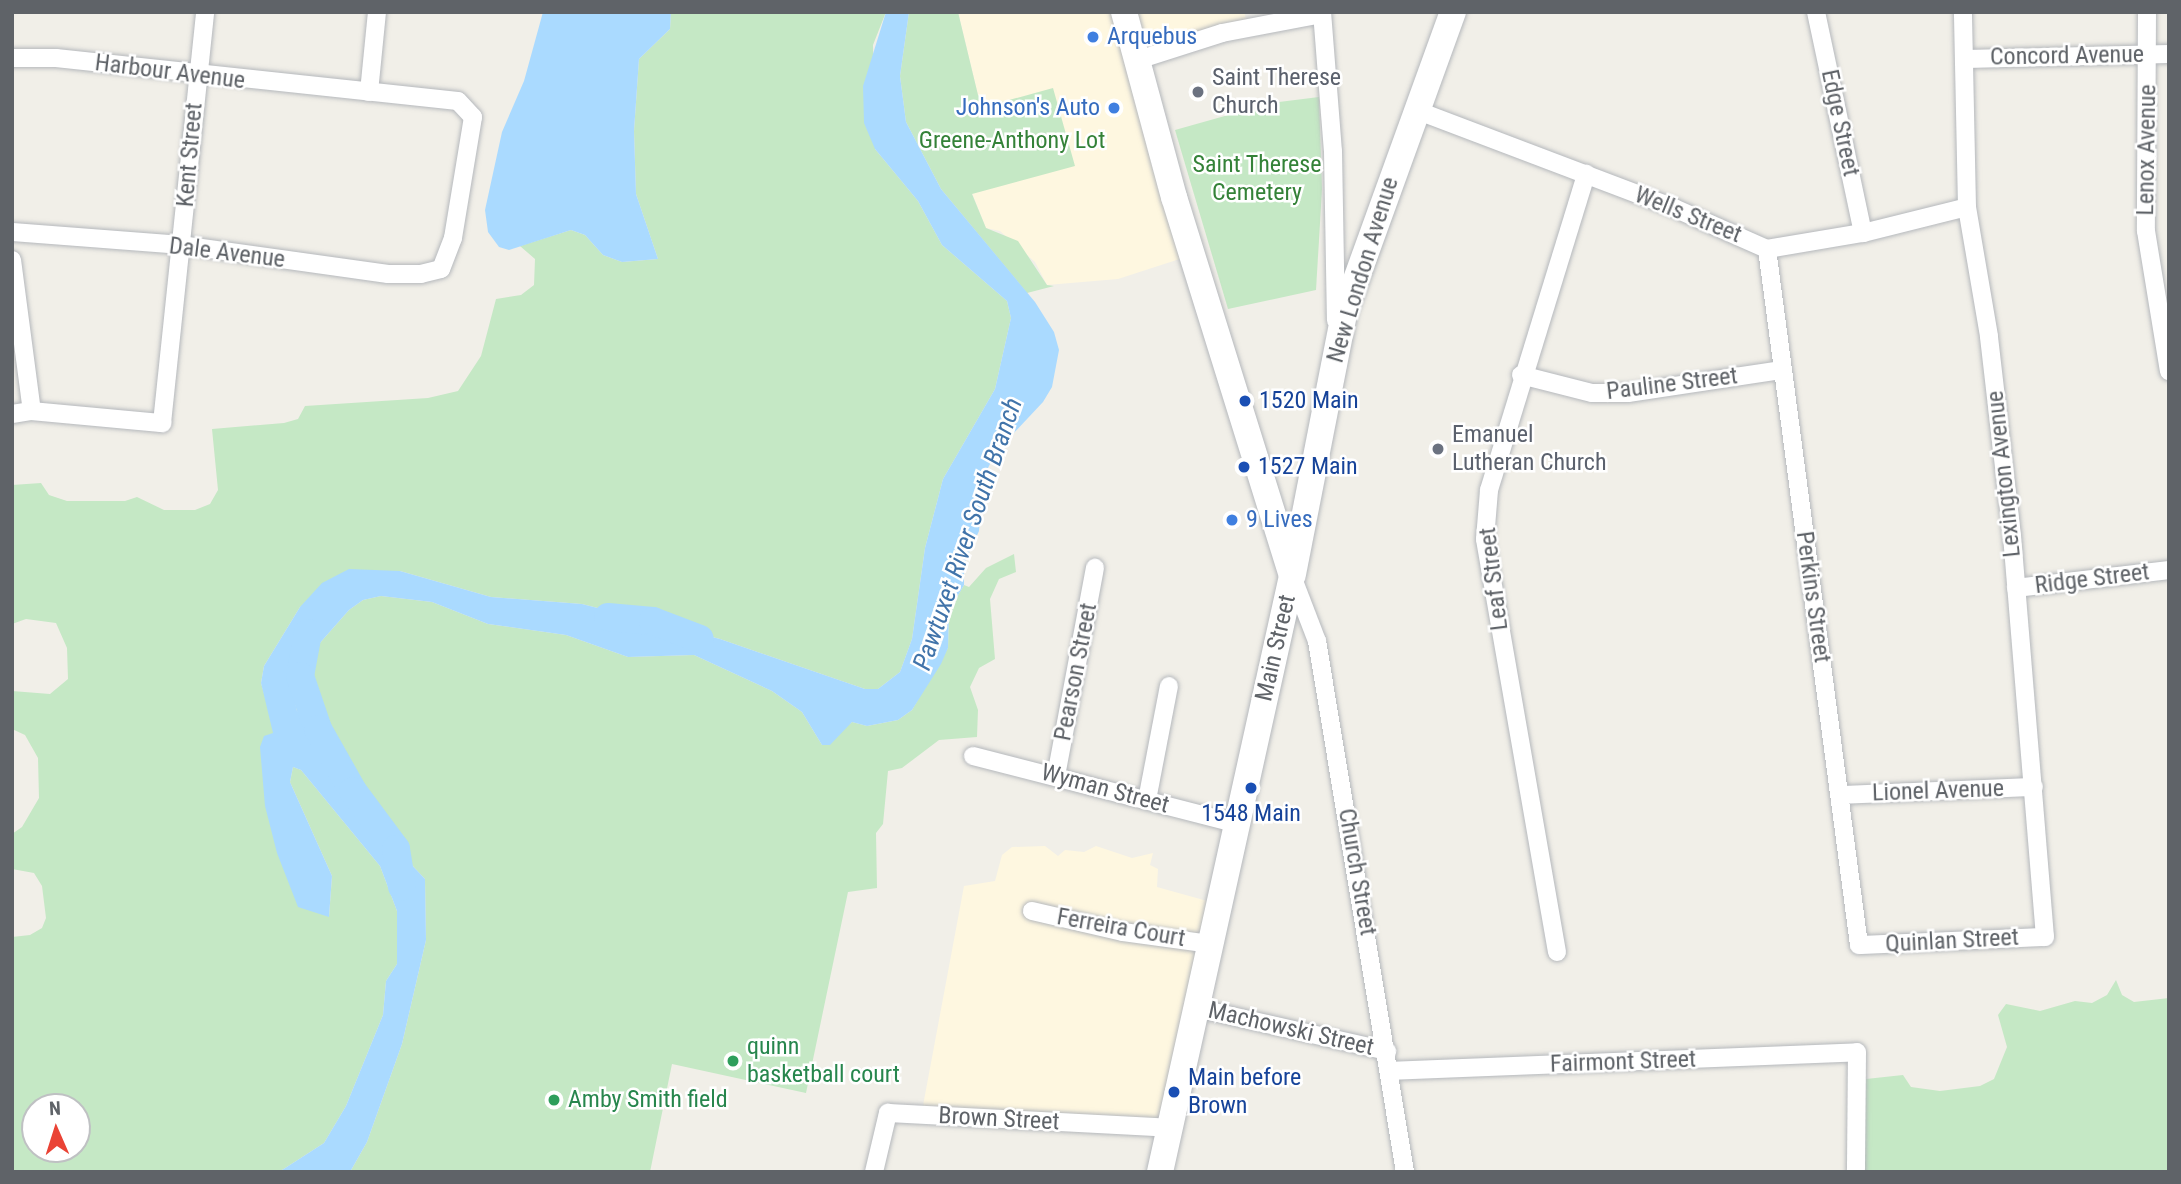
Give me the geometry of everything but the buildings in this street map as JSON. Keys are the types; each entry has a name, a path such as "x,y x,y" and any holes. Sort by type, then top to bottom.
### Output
{"main road":[{"name":"Main Street","path":"1124,12 1195,266 1292,576 1160,1172"},
{"name":"New London Avenue","path":"1292,576 1317,468 1336,345 1416,110 1453,12"}],"street":[{"name":"Kent Street","path":"32,411 162,423 205,12"},
{"path":"369,92 376,12"},
{"name":"Edge Street","path":"1816,12 1863,233"},
{"name":"Lexington Avenue","path":"1963,12 1967,207 1989,336 2016,588 2045,937"},
{"name":"Lenox Avenue","path":"2147,12 2146,231 2169,371"},
{"path":"1138,60 1223,33 1322,13 1332,151 1336,345"},
{"name":"Concord Avenue","path":"1965,59 2169,54"},
{"name":"Harbour Avenue","path":"12,58 56,58 197,76 458,101 473,117 453,238 441,269"},
{"name":"Wells Street","path":"1416,110 1737,233 1767,249 1863,233 1967,207"},
{"name":"Leaf Street","path":"1557,952 1485,538 1489,490 1521,375 1586,174"},
{"name":"Dale Avenue","path":"12,232 182,246 388,274 441,269"},
{"name":"Perkins Street","path":"1767,249 1860,945"},
{"path":"12,260 32,411 12,414"},
{"name":"Pauline Street","path":"1521,375 1592,393 1628,393 1782,370"},
{"name":"Pearson Street","path":"1056,776 1095,568"},
{"name":"Ridge Street","path":"2016,588 2169,570"},
{"name":"Church Street","path":"1292,576 1317,641 1405,1172"},
{"path":"1147,800 1169,687"},
{"name":"Wyman Street","path":"973,756 1237,824"},
{"name":"Lionel Avenue","path":"1841,795 2034,787"},
{"name":"Ferreira Court","path":"1032,911 1123,932 1211,944"},
{"name":"Quinlan Street","path":"1860,945 2045,937"},
{"name":"Machowski Street","path":"1196,1007 1387,1051"},
{"name":"Fairmont Street","path":"1390,1071 1857,1052 1856,1172"},
{"name":"Brown Street","path":"874,1172 888,1113 1170,1128"}],"shaded area":[{"path":"958,12 1244,12 1248,25 1140,59 1192,255 1118,279 1047,285 1035,262 1000,231 986,228 972,193 991,105 978,95"},
{"path":"1045,846 1058,856 1065,850 1084,852 1096,846 1132,858 1153,853 1150,865 1158,869 1157,887 1218,904 1171,1123 922,1111 964,886 995,881 1002,855 1012,847"}],"green space":[{"path":"671,12 886,12 873,45 875,149 918,201 942,245 1007,301 1011,318 995,389 943,479 925,548 912,639 900,672 878,689 865,689 720,639 582,604 491,597 400,571 300,607 264,666 261,683 329,917 332,876 290,782 293,767 301,770 380,866 397,911 397,964 386,981 383,1015 346,1106 324,1143 279,1172 12,1172 12,937 30,935 42,928 46,918 42,886 34,873 12,869 12,834 22,827 39,798 38,758 25,735 12,729 12,691 50,694 68,679 67,648 56,623 26,619 12,624 12,485 41,483 49,495 67,501 125,501 137,497 164,510 195,510 210,504 218,490 212,429 284,423 298,419 305,406 428,398 458,391 481,356 496,299 521,295 534,285 535,259 520,246 571,230 585,235 603,255 622,262 658,259 636,194 634,131 639,59 670,29"},
{"name":"Greene-Anthony Lot","path":"909,12 958,12 978,95 991,105 1053,88 1075,166 972,194 986,228 1018,241 1047,285 1054,286 1027,293 941,189 906,122 900,76"},
{"name":"Saint Therese Cemetery","path":"1319,97 1322,189 1316,290 1228,309 1175,130 1271,103"},
{"path":"1014,554 1016,572 999,579 990,599 995,659 979,668 970,687 978,710 977,737 939,740 902,768 888,771 883,824 876,833 877,888 848,892 806,1093 672,1064 650,1172 350,1172 367,1142 402,1044 426,940 425,879 393,845 323,752 313,721 297,711 293,694 304,661 349,610 363,600 381,596 432,602 488,624 566,635 628,657 694,655 772,691 802,712 822,745 852,722 867,726 898,720 912,710 948,648 949,611 964,585 969,587 986,568"},
{"path":"2116,980 2122,995 2134,1002 2169,998 2169,1172 1862,1172 1866,1079 1903,1075 1911,1087 1940,1091 1980,1086 1994,1079 2007,1047 1998,1015 2006,1004 2040,1011 2075,1001 2092,1003 2107,995"}],"water":[{"path":"543,12 671,12 670,29 639,59 634,131 636,194 658,259 622,262 603,255 585,235 571,230 509,250 499,247 488,232 485,210 502,132 524,81"},
{"path":"886,12 909,12 900,76 906,122 941,189 1035,302 1054,332 1059,350 1052,387 1043,402 996,452 984,476 979,531 964,564 964,585 949,611 948,648 941,664 912,710 898,720 867,726 852,722 830,745 822,745 802,712 772,691 694,655 628,657 566,635 488,624 432,602 381,596 363,600 349,610 304,661 293,694 297,711 313,721 323,752 393,845 425,879 426,940 402,1044 367,1142 350,1172 279,1172 324,1143 346,1106 383,1015 386,981 397,964 397,911 380,866 301,770 293,767 290,782 332,876 329,917 298,907 277,853 265,806 260,747 264,736 273,733 261,683 264,666 300,607 322,583 349,569 400,571 491,597 582,604 720,639 865,689 878,689 900,672 912,639 925,548 943,479 995,389 1011,318 1007,301 942,245 918,201 875,149 864,123 863,86"}],"waterway":[{"name":"Pawtuxet River South Branch","path":"608,617 653,621 700,639"},
{"name":"Pawtuxet River South Branch","path":"308,633 300,676 318,729 353,791 396,849 402,887"}],"place":[{"name":"Arquebus","path":"1093,37"},
{"name":"Saint Therese Church","path":"1198,92"},
{"name":"Johnson's Auto","path":"1114,108"},
{"name":"1520 Main","path":"1245,401"},
{"name":"Emanuel Lutheran Church","path":"1438,449"},
{"name":"1527 Main","path":"1244,467"},
{"name":"9 Lives","path":"1232,520"},
{"name":"1548 Main","path":"1251,788"},
{"name":"quinn basketball court","path":"733,1061"},
{"name":"Main before Brown","path":"1174,1092"},
{"name":"Amby Smith field","path":"554,1100"}]}
